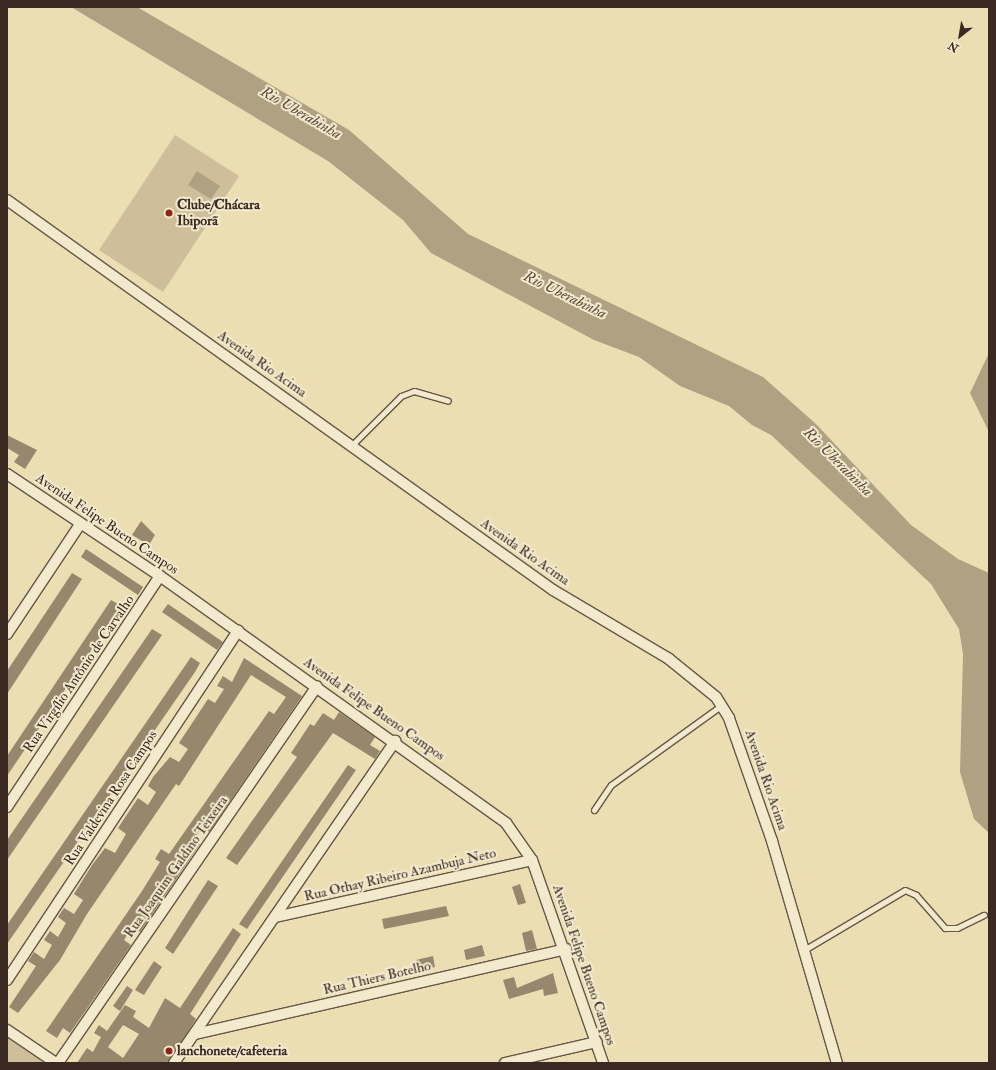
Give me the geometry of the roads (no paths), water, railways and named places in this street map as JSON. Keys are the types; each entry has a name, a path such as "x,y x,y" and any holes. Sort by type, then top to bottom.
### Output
{"street":[{"name":"Avenida Rio Acima","path":"7,200 553,590 691,674 723,704 772,841 837,1063"},
{"name":"Avenida Felipe Bueno Campos","path":"7,474 160,576 490,808 520,839 532,860 566,949 604,1063"},
{"path":"7,634 81,523"},
{"name":"Rua Virgílio Antônio de Carvalho","path":"7,807 160,576"},
{"name":"Rua Valdevina Rosa Campos","path":"7,980 238,631"},
{"name":"Rua Joaquim Galdino Teixeira","path":"57,1063 317,686"},
{"path":"174,1063 395,741"},
{"name":"Rua Othay Ribeiro Azambuja Neto","path":"275,917 532,860"},
{"name":"Rua Thiers Botelho","path":"195,1034 566,949"},
{"path":"7,1030 57,1063"},
{"path":"505,1063 597,1042"}],"lane":[{"path":"352,445 401,396 414,391 448,401"},
{"path":"594,810 611,785 723,704"},
{"path":"804,950 905,890 916,894 945,928 957,928 984,915"}],"water":[{"name":"Rio Uberabinha","path":"71,7 137,7 349,130 468,234 763,377 816,424 911,525 958,559 989,573 989,833 974,819 960,772 963,654 959,629 931,584 771,435 752,425 729,406 680,386 639,357 594,340 431,253 403,220 328,161"},
{"path":"197,171 220,186 211,199 188,185"},
{"path":"989,353 989,432 970,393"}],"place":[{"name":"Clube/Chácara Ibiporã","path":"169,213"},
{"name":"lanchonete/cafeteria","path":"169,1051"}]}
